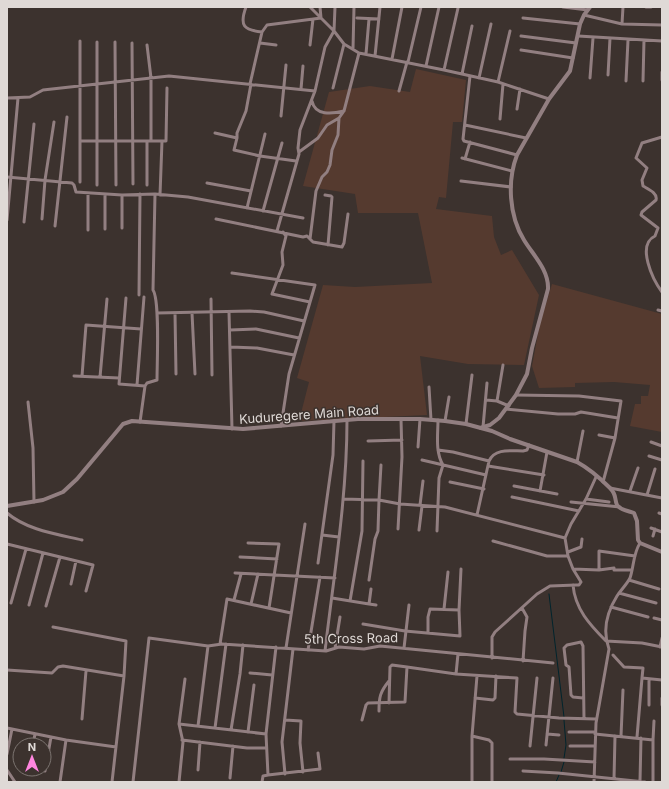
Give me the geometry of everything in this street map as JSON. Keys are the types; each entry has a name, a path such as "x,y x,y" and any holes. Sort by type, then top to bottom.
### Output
{"street":[{"path":"246,7 243,21 244,26 250,30 262,32"},
{"path":"310,7 334,31 344,44 359,52 498,82 549,99"},
{"path":"320,7 321,18"},
{"path":"277,231 299,152 300,130 315,91 325,47 334,31 335,7"},
{"path":"353,49 354,7"},
{"path":"376,56 380,7"},
{"path":"392,59 402,7"},
{"path":"399,92 421,7"},
{"path":"426,66 439,7"},
{"path":"563,7 589,9"},
{"path":"622,24 623,7"},
{"path":"646,7 651,7"},
{"path":"444,70 458,8"},
{"path":"487,383 486,400 481,427 490,425 499,418 516,395 527,374 532,348 548,289 548,280 544,271 522,238 514,215 511,187 512,171 517,155 526,138 549,99 570,71 580,24 584,15 589,9"},
{"path":"584,15 622,24 662,25"},
{"path":"296,161 260,156 234,150 236,138 246,111 262,32 268,25 321,18"},
{"path":"357,18 379,19"},
{"path":"523,18 580,24"},
{"path":"310,45 313,19"},
{"path":"366,54 369,19"},
{"path":"479,78 491,24"},
{"path":"462,74 472,26"},
{"path":"498,82 510,31"},
{"path":"521,36 576,43"},
{"path":"578,36 662,41"},
{"path":"590,78 593,38"},
{"path":"608,75 610,38"},
{"path":"80,40 80,182"},
{"path":"626,81 628,40"},
{"path":"643,81 644,40"},
{"path":"97,42 97,184"},
{"path":"115,42 116,184"},
{"path":"132,43 133,184"},
{"path":"260,43 276,45"},
{"path":"147,44 150,78 147,185"},
{"path":"334,88 344,44"},
{"path":"521,50 573,58"},
{"path":"299,152 318,138 324,128 339,118 344,111 359,52"},
{"path":"281,116 286,65"},
{"path":"300,89 303,66"},
{"path":"662,72 662,80"},
{"path":"7,98 30,97 43,90 169,76 315,91"},
{"path":"470,76 464,141 517,155"},
{"path":"500,119 503,84"},
{"path":"80,141 166,141 167,88"},
{"path":"518,109 520,89"},
{"path":"7,220 9,177 18,98"},
{"path":"312,100 314,107 322,112 331,114 344,111"},
{"path":"54,226 67,117"},
{"path":"310,239 316,191 322,177 327,172 330,165 332,150 338,135 339,118"},
{"path":"42,219 45,180 54,122"},
{"path":"24,222 34,124"},
{"path":"465,124 526,138"},
{"path":"215,133 236,138"},
{"path":"247,208 265,134"},
{"path":"662,137 642,143 636,158 647,168 642,180 643,186 656,194 657,197 656,200 642,212 641,216 658,228 655,236 650,238 648,241 647,262 662,292"},
{"path":"160,195 162,141"},
{"path":"470,142 463,159 512,171"},
{"path":"263,211 282,143"},
{"path":"9,177 72,183 76,192 122,195 155,194 188,197 303,218"},
{"path":"461,181 511,187"},
{"path":"207,183 251,190"},
{"path":"88,193 88,230"},
{"path":"105,194 105,229"},
{"path":"139,295 140,194"},
{"path":"140,422 145,386 147,383 157,380 158,313 156,294 153,290 155,194"},
{"path":"122,195 122,228"},
{"path":"325,195 331,196 332,200 328,245"},
{"path":"216,219 302,237 307,236 313,242 342,247 344,245 348,214"},
{"path":"283,232 286,236 282,252 283,265 272,294 310,302"},
{"path":"232,273 315,285 289,374 281,426"},
{"path":"137,385 144,297"},
{"path":"126,298 119,384 145,386"},
{"path":"100,377 107,299"},
{"path":"211,299 212,375"},
{"path":"229,312 232,429"},
{"path":"158,313 264,312 304,321"},
{"path":"175,313 176,374"},
{"path":"192,313 195,374"},
{"path":"82,376 86,325 141,329"},
{"path":"230,330 256,329 299,338"},
{"path":"231,347 257,348 294,355"},
{"path":"497,401 503,365"},
{"path":"466,424 472,375"},
{"path":"74,376 119,378"},
{"path":"429,387 431,420"},
{"path":"516,395 579,396 621,401 615,438 603,482"},
{"path":"446,421 449,397"},
{"path":"486,400 497,401 508,407 558,414 574,414 581,412 618,418"},
{"path":"28,402 33,448 34,502"},
{"path":"398,529 402,440 401,419"},
{"path":"418,447 420,419"},
{"path":"325,651 343,499 347,452 347,420"},
{"name":"Kuduregere Main Road","path":"8,505 43,500 63,492 77,480 123,424 132,421 243,430 347,420 438,420 481,427 585,466 610,488 616,496 617,504 620,507 634,513 637,521 638,540 640,543"},
{"path":"437,531 439,478 442,464 438,450 438,420"},
{"path":"318,563 333,455 334,421"},
{"path":"577,462 583,431"},
{"path":"599,435 615,438"},
{"path":"368,441 402,440"},
{"path":"651,442 662,446"},
{"path":"477,515 489,461 492,456 499,452 523,451 530,445"},
{"path":"438,450 453,452 489,461"},
{"path":"540,491 547,452"},
{"path":"649,456 662,460"},
{"path":"422,460 486,474"},
{"path":"350,601 362,531 363,461"},
{"path":"369,580 375,539 378,531 382,465"},
{"path":"488,466 544,475"},
{"path":"630,491 638,468"},
{"path":"647,495 655,469"},
{"path":"492,658 492,637 495,632 537,594 550,586 573,586 579,585 581,582 573,569 565,538 596,477"},
{"path":"418,530 423,481"},
{"path":"450,482 484,489"},
{"path":"514,486 557,494"},
{"path":"610,488 662,498"},
{"path":"512,497 579,511"},
{"path":"586,498 609,502"},
{"path":"343,499 379,500 400,504 437,506 454,509 565,538"},
{"path":"571,502 620,507"},
{"path":"8,505 7,513 13,518 31,527 82,540"},
{"path":"286,648 304,524"},
{"path":"651,528 662,532"},
{"path":"653,536 655,529"},
{"path":"322,535 339,537"},
{"path":"493,541 547,556 568,554 580,547 582,539"},
{"path":"594,782 596,719 609,649 606,641 605,628 609,610 629,580 636,550 640,543 662,552"},
{"path":"7,544 93,565 86,591"},
{"path":"248,544 279,544 269,608"},
{"path":"12,603 26,549"},
{"path":"599,570 599,551 635,556"},
{"path":"29,605 43,553"},
{"path":"46,606 60,557"},
{"path":"240,557 277,559"},
{"path":"70,584 76,561"},
{"path":"573,569 599,570 609,568 632,570"},
{"path":"362,624 406,631 460,636 459,610 461,569"},
{"path":"444,609 448,572"},
{"path":"235,573 334,578"},
{"path":"234,600 241,574"},
{"path":"252,604 258,574"},
{"path":"308,650 320,577"},
{"path":"629,580 659,589"},
{"path":"573,586 574,597 579,609 589,624 606,641 642,643 661,647 662,638"},
{"path":"368,604 371,589"},
{"path":"619,593 656,603"},
{"path":"332,598 376,605"},
{"path":"220,644 227,599 291,613"},
{"path":"404,648 408,605"},
{"path":"611,607 648,617"},
{"path":"522,608 528,617 525,631 523,660"},
{"path":"428,633 428,617 430,609 459,610"},
{"path":"335,648 340,616"},
{"path":"654,618 662,620"},
{"path":"53,627 126,641 124,676 112,782"},
{"name":"5th Cross Road","path":"133,782 149,638 208,646 226,644 325,651 339,647 364,649 380,646 553,663"},
{"path":"583,698 573,697 571,695 569,667 566,665 564,648 567,645 581,642 584,719"},
{"path":"215,728 226,644"},
{"path":"231,730 243,645"},
{"path":"198,726 208,646"},
{"path":"268,775 266,734 276,647"},
{"path":"286,774 282,742 292,648"},
{"path":"456,674 458,654"},
{"path":"613,655 624,668 642,668 639,738 640,781"},
{"path":"389,703 389,669 392,665 456,674 517,678 515,712 517,714 559,718 596,719"},
{"path":"7,670 52,673 62,666 124,676"},
{"path":"362,720 366,705 373,703 405,702 407,667"},
{"path":"82,718 86,671"},
{"path":"250,673 272,675"},
{"path":"472,782 472,736 477,676"},
{"path":"475,698 493,700 495,698 496,676"},
{"path":"530,746 537,678"},
{"path":"546,745 553,678"},
{"path":"642,678 662,680"},
{"path":"179,782 182,740 179,724 185,679"},
{"path":"649,705 650,679"},
{"path":"379,711 382,689 389,681"},
{"path":"248,732 254,685"},
{"path":"621,736 623,690"},
{"path":"662,698 662,706"},
{"path":"285,720 301,721 300,743 303,772"},
{"path":"653,782 654,721"},
{"path":"179,724 266,734"},
{"path":"7,728 51,737"},
{"path":"7,754 12,729"},
{"path":"570,732 595,733 653,740"},
{"path":"547,734 559,735"},
{"path":"472,736 489,740 492,744 492,782"},
{"path":"614,779 616,736"},
{"path":"52,737 116,747"},
{"path":"60,782 66,740"},
{"path":"182,740 266,748"},
{"path":"198,770 200,742"},
{"path":"230,778 233,746"},
{"path":"570,746 595,746"},
{"path":"262,782 263,776 320,769 318,753"},
{"path":"510,760 544,759 595,762"},
{"path":"7,770 16,782"},
{"path":"523,771 594,776 645,782"}],"shaded area":[{"path":"416,69 466,80 462,122 453,122 446,198 439,197 436,209 492,216 494,237 501,255 512,250 539,295 524,365 468,364 420,356 427,415 299,421 309,382 297,378 323,285 355,287 432,283 418,213 358,213 355,194 303,186 329,92 370,86 410,92"},
{"path":"552,284 662,314 662,432 630,426 635,404 641,404 641,396 648,396 650,385 614,382 575,383 575,387 539,388 532,366 540,323"}],"waterway":[{"path":"549,594 564,717"},
{"path":"564,720 566,745 564,758"},
{"path":"561,772 564,762"},
{"path":"556,782 559,775"}]}
